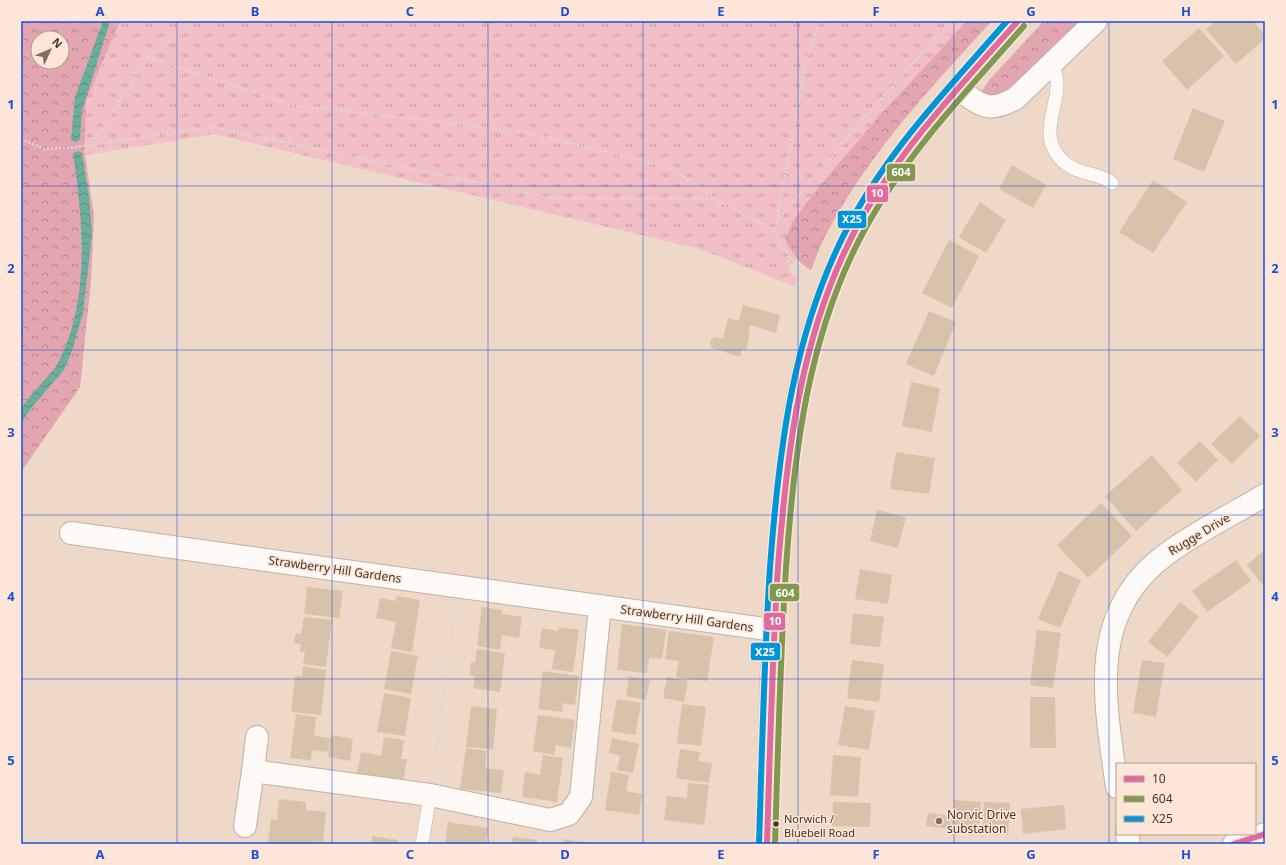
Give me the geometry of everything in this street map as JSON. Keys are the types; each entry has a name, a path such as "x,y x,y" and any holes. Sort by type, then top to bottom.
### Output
{"street":[{"path":"767,844 774,630 788,458 800,388 814,329 827,290 858,225 886,180 959,88 1018,21"},
{"path":"959,88 972,100 982,106 1005,105 1016,98 1096,21"},
{"name":"Rugge Drive","path":"1116,780 1105,703 1104,676 1107,652 1115,622 1126,597 1138,580 1167,553 1265,496"},
{"name":"Strawberry Hill Gardens","path":"71,533 774,630"},
{"path":"253,770 430,795 550,820 568,814 581,797 600,606"},
{"path":"245,826 257,737"},
{"path":"1234,844 1265,834"}],"lane":[{"path":"1051,65 1055,71 1056,84 1049,135 1052,147 1060,158 1072,168 1083,174 1104,177 1112,183"},
{"path":"422,844 430,795"}],"path":[{"path":"90,146 148,57 193,21"},
{"path":"800,271 781,245 775,231 805,65 819,21"},
{"path":"777,221 872,109 952,21"},
{"path":"148,57 295,106 409,118 534,134 670,168 716,199 775,231"},
{"path":"21,139 44,149 90,146 211,127 550,198 716,199"},
{"path":"430,795 455,607"}],"green space":[{"path":"21,21 120,21 86,101 85,155 94,216 91,281 80,387 21,472"},
{"path":"120,21 967,21 881,114 795,218 790,250 797,259 788,269 797,279 794,286 700,249 214,134 86,155 86,101"},
{"path":"967,21 992,21 925,95 883,147 845,202 823,240 811,270 806,267 795,257 785,239 795,218 881,114"},
{"path":"1044,21 1086,21 1008,94 993,101 979,95 990,79"}],"water":[{"path":"103,21 110,21 82,111 80,139 76,142 71,140 75,97"},
{"path":"78,151 82,153 89,197 92,234 83,313 72,351 64,370 33,406 21,423 21,412 23,407 58,363 69,338 76,313 82,260 80,206 73,153"}],"building":[{"path":"1216,21 1253,21 1265,35 1265,39 1236,64 1206,29"},
{"path":"1199,28 1224,56 1187,90 1162,61"},
{"path":"1193,108 1225,121 1204,172 1173,159"},
{"path":"1012,165 1046,185 1033,208 999,189"},
{"path":"1153,180 1187,202 1153,253 1119,232"},
{"path":"980,202 1006,220 986,253 959,237"},
{"path":"949,240 979,256 952,308 922,293"},
{"path":"743,305 780,315 776,333 750,325 748,332 750,333 746,350 742,349 740,357 712,348 710,344 711,339 716,337 723,339 728,318 739,321"},
{"path":"929,311 956,322 934,376 906,364"},
{"path":"911,382 940,388 932,432 902,426"},
{"path":"1240,416 1260,436 1232,464 1211,444"},
{"path":"1200,441 1218,460 1196,482 1177,463"},
{"path":"896,452 935,458 929,494 890,489"},
{"path":"1152,455 1182,490 1136,531 1105,496"},
{"path":"1101,503 1132,536 1088,578 1057,545"},
{"path":"877,510 906,517 898,548 870,541"},
{"path":"1265,550 1265,582 1262,584 1247,565"},
{"path":"1236,560 1251,581 1207,612 1192,591"},
{"path":"860,569 892,575 888,604 855,599"},
{"path":"1059,571 1081,580 1060,628 1038,619"},
{"path":"307,587 343,591 339,618 304,614"},
{"path":"397,596 420,600 412,652 391,648 396,622 376,618 380,598 396,601"},
{"path":"1180,602 1199,617 1167,657 1148,642"},
{"path":"482,607 502,610 502,614 522,617 519,638 502,635 500,650 477,646"},
{"path":"853,613 884,617 880,647 850,644"},
{"path":"304,617 332,620 326,667 303,664 305,652 300,652 301,644 294,643 296,633 301,634"},
{"path":"622,624 666,630 662,659 649,658 647,673 617,670"},
{"path":"559,627 579,630 573,672 552,669 555,650 539,648 542,628 558,631"},
{"path":"1037,630 1061,633 1053,688 1030,685"},
{"path":"669,631 714,637 707,681 676,677 679,661 665,659"},
{"path":"477,649 505,653 500,692 473,688 475,676 469,675 471,662 475,663"},
{"path":"391,651 418,656 411,694 384,689"},
{"path":"852,660 884,664 879,702 847,698"},
{"path":"1142,660 1165,663 1156,717 1133,713"},
{"path":"303,666 326,670 321,715 291,712 295,676 302,677"},
{"path":"543,671 579,676 575,705 563,703 562,712 538,709"},
{"path":"629,676 650,680 646,700 626,696"},
{"path":"667,677 688,681 684,702 663,698"},
{"path":"384,693 411,698 405,736 377,732"},
{"path":"1030,697 1055,697 1056,748 1030,748"},
{"path":"617,699 641,703 635,735 611,731"},
{"path":"682,704 706,707 701,746 677,743"},
{"path":"471,706 497,709 493,749 466,747"},
{"path":"845,706 875,711 869,750 838,745"},
{"path":"296,714 316,717 314,736 330,738 328,752 312,750 311,760 290,758"},
{"path":"538,715 575,720 571,748 556,745 554,755 533,751"},
{"path":"331,735 353,739 350,761 328,757"},
{"path":"384,737 404,740 401,759 407,759 403,782 357,775 361,752 381,756"},
{"path":"612,738 639,744 633,773 617,770 620,756 609,753"},
{"path":"466,748 487,751 485,768 504,770 501,793 460,789"},
{"path":"680,749 700,752 698,761 712,763 709,783 676,778"},
{"path":"543,755 563,758 557,802 522,797 525,772 540,775"},
{"path":"833,755 861,757 858,797 830,795"},
{"path":"611,772 629,775 626,791 642,794 639,815 605,810"},
{"path":"688,783 709,785 704,825 664,820 667,796 687,798"},
{"path":"279,799 306,802 306,810 326,812 323,842 313,841 313,844 268,844 271,819 277,820"},
{"path":"954,800 981,802 979,831 951,829"},
{"path":"833,802 871,803 870,827 832,826"},
{"path":"984,802 1010,803 1008,835 982,833"},
{"path":"1064,805 1066,829 1023,834 1021,809"},
{"name":"Norvic Drive substation","path":"928,813 951,816 950,829 926,826"},
{"path":"448,822 488,828 485,844 445,844"},
{"path":"372,836 398,840 397,844 371,844"},
{"path":"513,837 537,840 537,844 512,844"},
{"path":"564,839 588,843 588,844 563,844"}],"transit line":[{"name":"X25","path":"759,844 763,705 770,567 778,478 784,433 802,346 815,303 831,262 851,221 867,194 903,142 923,117 1007,21"},
{"name":"10","path":"767,844 771,705 778,567 786,479 792,435 810,348 823,306 839,265 858,225 875,197 893,170 932,118 1018,21"},
{"name":"604","path":"775,844 779,706 789,524 799,437 817,351 830,310 846,269 865,229 881,201 939,123 1024,26"},
{"name":"10","path":"1234,844 1265,834"}],"place":[{"name":"Norvic Drive substation","path":"939,821"},
{"name":"Norwich / Bluebell Road","path":"776,824"}]}
